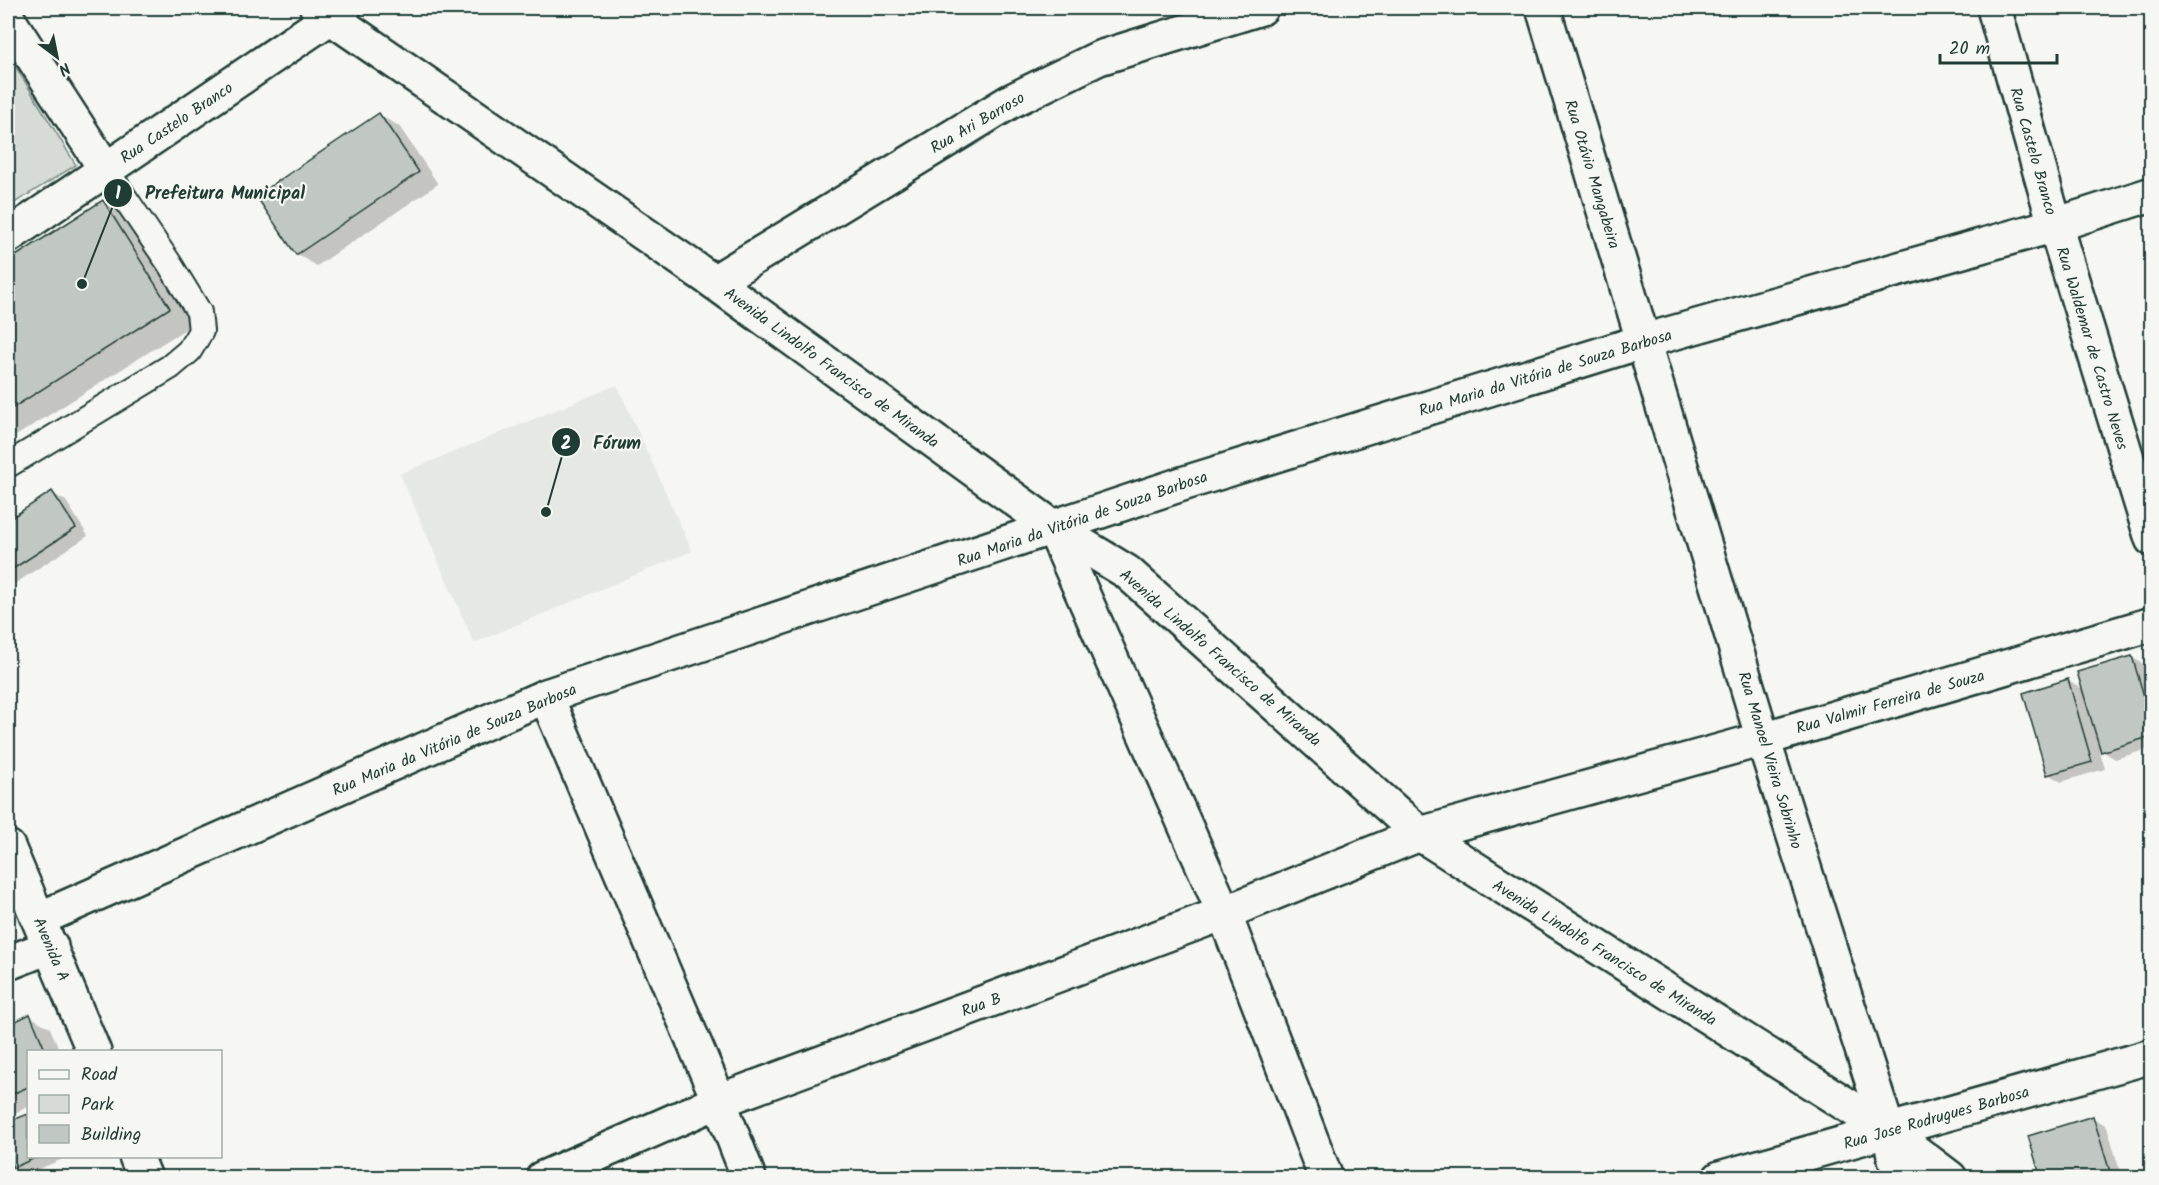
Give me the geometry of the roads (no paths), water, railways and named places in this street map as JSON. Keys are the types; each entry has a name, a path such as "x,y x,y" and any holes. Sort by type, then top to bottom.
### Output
{"street":[{"name":"Rua Ari Barroso","path":"714,282 1011,101 1099,58 1261,8"},
{"name":"Rua Otávio Mangabeira","path":"1543,8 1644,341"},
{"name":"Rua Castelo Branco","path":"1994,8 2055,225"},
{"name":"Avenida Lindolfo Francisco de Miranda","path":"330,11 714,282 1053,527 1127,572 1420,834 1888,1131 1950,1178"},
{"name":"Rua Castelo Branco","path":"8,236 106,170 330,11"},
{"path":"8,19 106,170"},
{"name":"Rua Maria da Vitória de Souza Barbosa","path":"8,963 45,933 546,696 1182,484 1644,341 2055,225 2151,194"},
{"name":"Rua Waldemar de Castro Neves","path":"2055,225 2151,539"},
{"name":"Rua Manoel Vieira Sobrinho","path":"1644,341 1763,739 1888,1131 1900,1178"},
{"path":"1053,527 1224,913 1326,1178"},
{"name":"Rua Valmir Ferreira de Souza","path":"1420,834 1763,739 2151,624"},
{"path":"546,696 719,1101 749,1178"},
{"name":"Rua B","path":"543,1178 719,1101 1224,913 1420,834"},
{"name":"Avenida A","path":"8,847 93,1050"},
{"name":"Rua Jose Rodrugues Barbosa","path":"1720,1178 2151,1056"}],"lane":[{"path":"8,465 170,368 189,351 201,331 199,312 170,263 106,170"}],"place":[{"name":"Prefeitura Municipal","path":"82,284"},
{"name":"Fórum","path":"546,512"}]}
